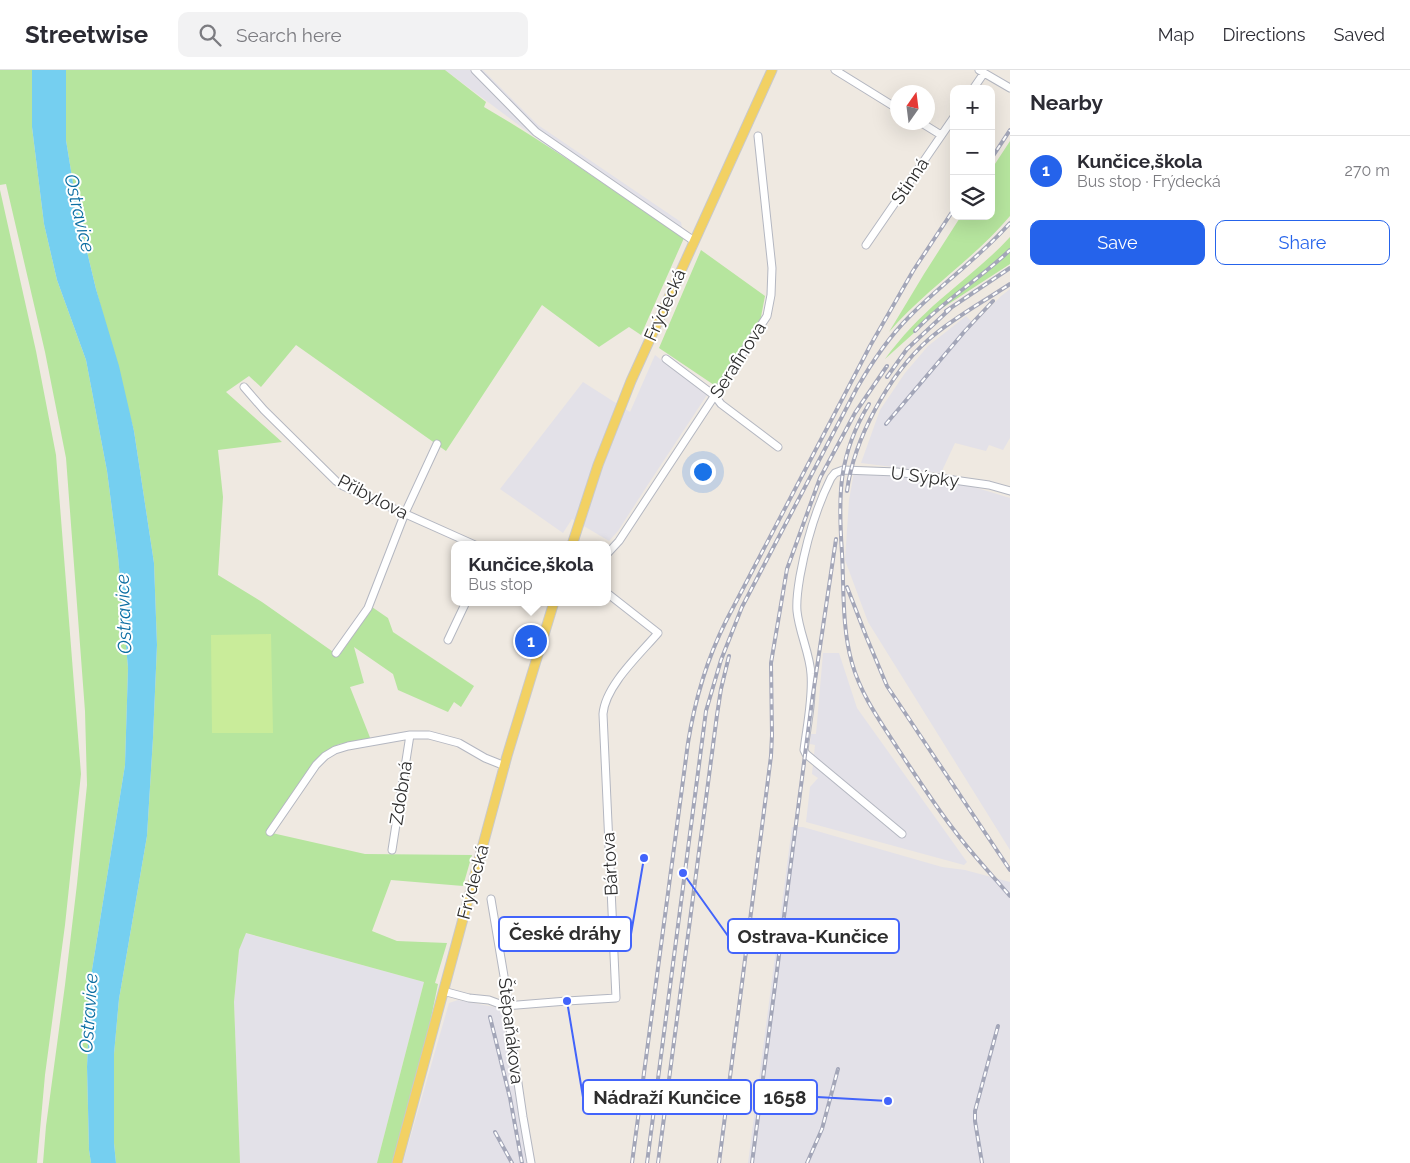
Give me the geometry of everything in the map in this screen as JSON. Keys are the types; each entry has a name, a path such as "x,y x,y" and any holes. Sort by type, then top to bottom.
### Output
{"main road":[{"name":"Frýdecká","path":"573,541 598,464 616,416 772,70"},
{"name":"Frýdecká","path":"397,1163 505,766 553,606"}],"street":[{"path":"475,70 536,132 694,241"},
{"path":"835,70 890,103"},
{"path":"975,85 981,71 1010,88"},
{"name":"Stinná","path":"866,246 950,123"},
{"path":"932,130 941,136"},
{"name":"Serafinova","path":"611,550 619,541 767,316 771,295 772,268 758,136"},
{"path":"666,359 778,447"},
{"name":"Přibylova","path":"244,387 264,410 343,486 465,541"},
{"path":"336,653 368,608 405,514 437,444"},
{"name":"U Sýpky","path":"902,834 806,754 804,750 811,690 811,673 800,632 797,598 802,564 814,520 828,485 835,473 839,471 897,472 990,485 1010,491"},
{"name":"Bártova","path":"443,991 469,998 489,1000 505,1006 616,998 603,706 607,696 628,666 658,633 611,596"},
{"path":"448,640 464,606"},
{"path":"270,832 316,765 335,750 348,746 410,735 429,735 459,743 485,758 505,766"},
{"name":"Zdobná","path":"392,850 410,735"},
{"name":"Štěpaňákova","path":"491,899 508,994 505,1006 531,1163"}],"shaded area":[{"path":"445,70 483,70 538,125 681,222 684,238 552,150"},
{"path":"1010,289 1010,438 1003,450 989,445 986,451 955,443 941,473 861,463 880,410 905,373 928,346 966,316 974,324"},
{"path":"655,355 707,395 618,531 609,541 572,519 563,533 500,489 583,382 630,412"},
{"path":"854,472 925,478 974,487 1010,498 1010,850 868,622 845,560 849,500"},
{"path":"823,653 839,653 857,708 967,862 964,865 806,822 810,787 818,778 812,774 815,745 810,744 811,734 816,734"},
{"path":"792,827 803,827 942,867 965,870 1010,882 1010,1163 748,1163"},
{"path":"245,933 424,982 377,1163 240,1163 234,1002 239,950"},
{"path":"458,1000 499,1008 502,1011 527,1163 403,1163 449,1003"}],"green space":[{"path":"0,70 32,70 32,127 44,224 57,280 86,360 107,471 118,556 128,668 125,765 91,976 87,1067 91,1163 43,1163 77,884 87,785 85,711 66,458 45,352 6,184 0,185"},
{"path":"66,70 445,70 486,102 484,107 560,154 684,238 641,335 629,327 599,347 542,305 446,451 296,345 261,387 249,376 226,392 282,442 218,450 223,497 218,575 262,602 339,656 372,607 388,618 393,632 474,686 461,707 454,702 448,712 398,690 393,674 354,647 364,683 350,687 371,740 339,744 323,753 272,833 365,854 472,855 463,886 391,880 372,931 397,941 447,943 435,983 438,984 430,1023 393,1163 377,1163 424,982 246,933 239,950 234,1002 240,1163 116,1163 114,1143 114,1054 119,999 147,836 157,645 154,563 134,431 78,214 66,140"},
{"path":"1010,141 1010,216 996,232 903,316 889,332 958,220 995,220 995,164"},
{"path":"0,190 36,351 56,455 81,774 65,925 45,1075 37,1163 0,1163"},
{"path":"1010,237 1010,264 927,318 915,332 885,359 904,335 926,313"},
{"path":"701,250 765,296 760,322 717,387 659,348"},
{"path":"271,634 273,733 212,733 211,635"}],"water":[{"path":"32,70 66,70 66,140 78,214 96,289 119,366 134,431 154,563 157,645 147,836 119,999 114,1054 114,1143 116,1163 91,1163 87,1067 91,976 125,765 128,668 118,556 107,471 86,360 57,280 44,224 32,127"}],"railway":[{"path":"995,153 1010,130"},
{"path":"632,1163 688,743 694,711 707,666 726,621 870,346 913,271 950,215"},
{"path":"647,1163 706,711 721,660 742,607 857,388 875,360 894,333 909,317 986,248 1010,223"},
{"path":"915,331 938,309 987,271 1010,250"},
{"path":"946,311 1010,268"},
{"path":"847,491 857,450 865,429 887,389 900,371 914,354 938,332 1010,284"},
{"path":"886,424 964,332 993,301"},
{"path":"887,377 907,349 951,308"},
{"path":"719,1163 771,756 771,663 787,569 820,478 855,413 887,366"},
{"path":"869,404 851,441 842,476 840,513 844,609 846,636 852,663 860,686 872,708 925,790 961,839 1010,896"},
{"path":"752,1163 812,701 836,539"},
{"path":"847,587 887,686 1010,870"},
{"path":"658,1163 717,715 729,656"},
{"path":"490,1017 510,1098 522,1163"},
{"path":"982,1163 975,1111 998,1026"},
{"path":"807,1163 822,1129 838,1069"},
{"path":"495,1132 512,1163"}],"place":[{"name":"Kunčice,škola","path":"531,641"},
{"name":"České dráhy","path":"644,858"},
{"name":"Ostrava-Kunčice","path":"683,873"},
{"name":"Nádraží Kunčice","path":"567,1001"},
{"name":"1658","path":"888,1101"}],"water label":[{"name":"Ostravice","path":"80,213"},
{"name":"Ostravice","path":"123,614"},
{"name":"Ostravice","path":"88,1013"}]}
